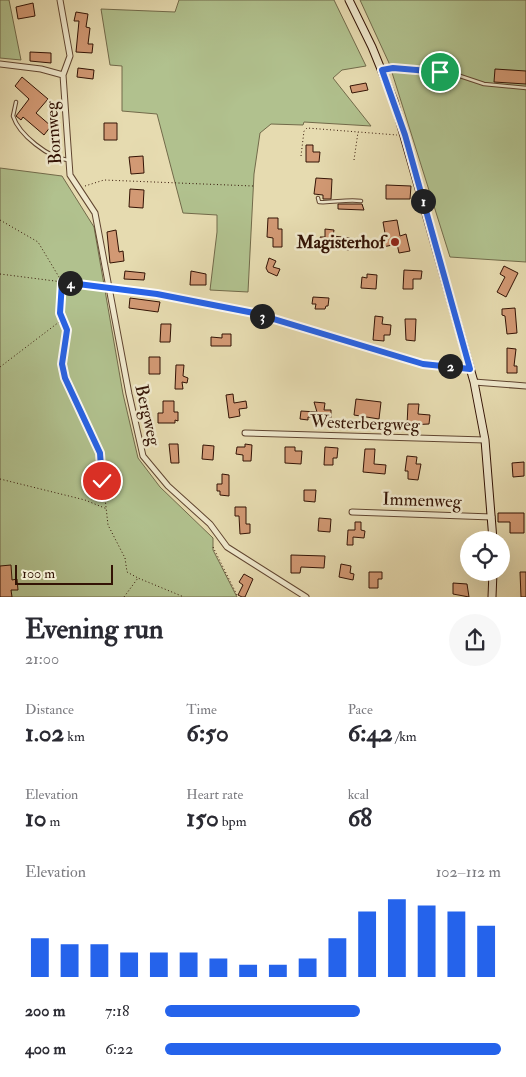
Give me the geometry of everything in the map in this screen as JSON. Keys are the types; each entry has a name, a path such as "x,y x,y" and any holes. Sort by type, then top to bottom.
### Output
{"main road":[{"path":"348,0 382,70 405,135 474,382 485,440 493,531"},
{"path":"492,597 493,581"}],"street":[{"name":"Bornweg","path":"60,0 70,56 63,75 70,175 95,213 108,288"},
{"path":"0,64 41,69 63,75"},
{"path":"108,288 157,294 254,313 409,360 470,369"},
{"name":"Bergweg","path":"108,288 143,456 168,486 210,524 227,547 306,597"},
{"path":"474,382 526,386"},
{"name":"Westerbergweg","path":"245,433 485,440"},
{"name":"Immenweg","path":"352,512 492,517"}],"lane":[{"path":"382,70 393,68 451,73 484,84 526,88"},
{"path":"16,102 13,116 22,130 56,158 69,160"},
{"path":"318,198 319,202 344,199 361,201"}],"path":[{"path":"301,156 304,131 307,128 405,135"},
{"path":"354,160 358,132"},
{"path":"80,190 104,180 253,186"},
{"path":"0,220 38,242 62,282 60,313 67,330 62,364 65,378 100,453 108,525 125,558 127,572 184,597"},
{"path":"0,274 108,288"},
{"path":"0,367 63,319"},
{"path":"0,479 85,500 107,509"},
{"path":"213,547 238,597"},
{"path":"124,597 138,578"}],"green space":[{"path":"0,0 9,0 21,60 0,58"},
{"path":"179,0 334,0 366,66 342,70 333,78 371,126 304,122 303,125 271,124 260,133 254,174 248,292 210,290 217,232 217,215 183,213 157,114 122,111 122,66 110,65 101,9 175,12"},
{"path":"360,0 526,0 526,262 450,257 389,63"},
{"path":"0,168 62,176 94,227 123,394 138,458 160,487 213,538 213,550 237,597 0,597"}],"building":[{"path":"33,3 35,16 18,19 16,7"},
{"path":"76,12 88,14 86,27 90,28 88,44 93,44 92,53 76,52 79,21 74,21"},
{"path":"30,52 51,53 51,63 30,61"},
{"path":"78,68 94,70 93,79 77,77"},
{"path":"495,69 526,71 526,84 494,82"},
{"path":"22,77 48,99 36,113 51,126 44,135 23,117 21,120 16,116 29,99 15,86"},
{"path":"366,83 368,90 352,93 350,86"},
{"path":"104,123 117,123 117,140 104,140"},
{"path":"306,145 313,145 313,152 320,152 319,162 306,162"},
{"path":"143,156 144,173 131,174 129,157"},
{"path":"316,178 332,179 331,199 323,199 323,195 314,194"},
{"path":"386,185 411,186 410,199 386,199"},
{"path":"130,189 144,190 143,208 129,207"},
{"path":"338,204 362,204 364,210 338,209"},
{"path":"268,218 278,218 278,229 282,229 282,247 273,247 273,238 267,237"},
{"path":"397,220 400,236 406,234 410,251 399,253 397,244 383,247 381,241 386,239 383,222"},
{"path":"325,229 334,230 333,236 350,238 349,250 320,246 320,237 325,237"},
{"path":"116,230 119,252 123,251 124,261 110,263 107,232"},
{"path":"269,258 276,261 273,267 280,269 277,276 268,272 266,268"},
{"path":"504,266 518,273 506,297 497,292 505,277 500,274"},
{"path":"404,270 422,271 421,279 413,279 413,289 403,289"},
{"path":"125,271 145,273 144,280 124,279"},
{"path":"191,271 206,274 206,285 190,285"},
{"path":"367,274 377,275 376,289 361,288 362,277 367,278"},
{"path":"313,297 329,298 328,306 325,309 315,309 316,304 312,304"},
{"path":"130,298 160,302 158,312 129,308"},
{"path":"515,308 517,333 507,334 505,316 502,315 502,309"},
{"path":"375,316 383,317 382,324 391,325 390,335 384,335 384,341 373,340"},
{"path":"405,319 416,319 415,341 406,340"},
{"path":"161,324 171,324 170,342 160,342"},
{"path":"222,334 231,334 231,346 211,346 211,337 222,338"},
{"path":"507,348 516,349 514,366 517,366 517,373 507,373"},
{"path":"149,357 160,357 160,374 149,374"},
{"path":"176,365 184,365 183,376 188,378 187,383 182,382 183,389 175,389"},
{"path":"233,394 234,403 246,401 247,408 239,409 240,416 229,418 226,395"},
{"path":"356,399 381,402 379,419 354,415"},
{"path":"163,401 174,401 174,412 178,412 178,421 175,420 175,423 158,423 158,413 163,413"},
{"path":"314,402 325,403 324,410 331,410 331,418 308,417 308,420 300,419 301,411 317,412"},
{"path":"408,404 419,404 418,414 430,415 429,424 407,425"},
{"path":"169,444 178,444 179,463 171,463"},
{"path":"245,444 252,445 251,461 243,461 243,455 236,454 237,447 245,447"},
{"path":"203,445 214,446 213,460 202,459"},
{"path":"285,447 295,447 295,451 302,451 301,464 285,463"},
{"path":"325,447 338,448 337,458 333,458 333,465 324,465"},
{"path":"365,449 375,449 374,464 386,465 385,474 363,472"},
{"path":"407,456 417,457 416,464 421,464 418,480 408,479 408,471 405,471"},
{"path":"524,462 524,476 513,477 512,463"},
{"path":"222,474 229,475 229,496 220,495 220,491 217,491 217,484 222,484"},
{"path":"304,490 316,490 315,502 304,501"},
{"path":"235,507 246,507 246,524 250,524 250,533 240,534 239,516 235,516"},
{"path":"498,513 524,513 524,533 510,533 510,522 498,522"},
{"path":"319,518 331,519 330,532 318,531"},
{"path":"355,522 361,522 361,530 365,531 364,538 353,537 353,545 347,545 348,530 355,530"},
{"path":"291,555 325,556 324,568 301,567 300,573 291,573"},
{"path":"341,564 351,566 350,573 354,574 353,580 339,577"},
{"path":"11,565 12,580 17,579 18,590 11,590 12,597 0,597 0,566"},
{"path":"369,572 382,572 382,579 378,579 378,588 369,588"},
{"path":"520,572 526,572 526,597 521,597"},
{"path":"244,574 253,579 245,597 242,597 238,595 243,585 239,582"},
{"path":"453,583 467,584 469,597 453,594"}],"place":[{"name":"Magisterhof","path":"395,242"}],"route":[{"path":"102,481 100,453 65,378 62,364 67,330 60,313 62,282 157,294 254,313 423,364 470,369 405,135 382,70 393,68 440,72"}]}
